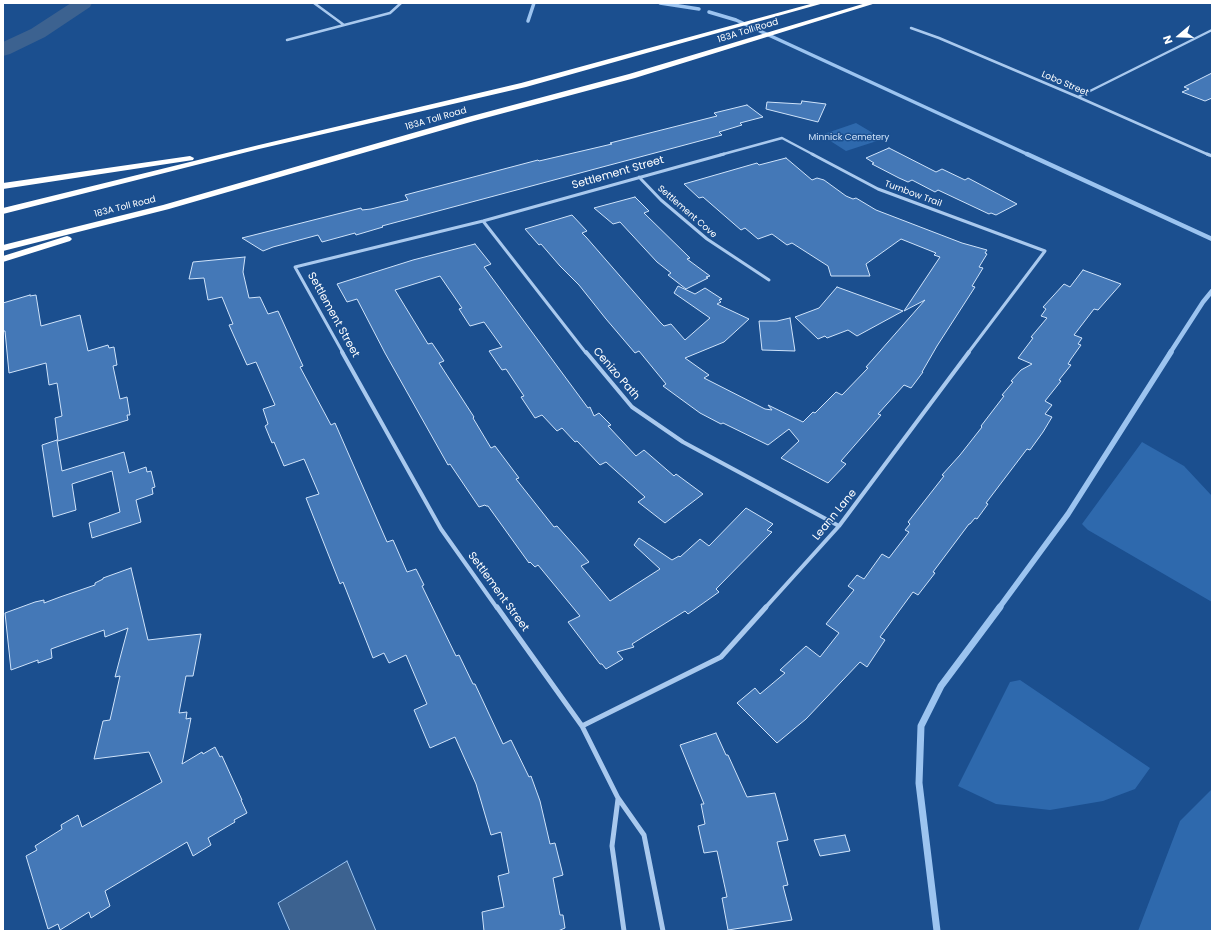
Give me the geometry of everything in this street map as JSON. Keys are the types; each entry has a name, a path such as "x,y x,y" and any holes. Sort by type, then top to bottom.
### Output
{"highway":[{"name":"183A Toll Road","path":"3,211 259,147 523,85 821,3"},
{"name":"183A Toll Road","path":"3,248 166,207 739,44 873,3"},
{"path":"3,186 259,147"},
{"path":"3,259 166,207"}],"street":[{"path":"314,3 344,25"},
{"path":"287,40 390,13 402,3"},
{"name":"Lobo Street","path":"911,28 939,38 1078,97 1212,156"},
{"path":"1078,97 1212,30"},
{"name":"Settlement Street","path":"663,931 644,835 618,798 582,726 441,529 295,267 483,221 782,138"},
{"name":"Turnbow Trail","path":"782,138 878,188 1045,251"},
{"name":"Settlement Cove","path":"639,177 661,200 707,239 769,280"},
{"name":"Cenizo Path","path":"483,221 587,354 632,407 684,442 839,526"},
{"name":"Leann Lane","path":"582,726 721,657 839,526 1045,251"},
{"path":"618,798 612,846 624,931"}],"green space":[{"name":"Minnick Cemetery","path":"856,123 883,139 846,151 821,135"},
{"path":"1142,442 1184,466 1212,496 1212,602 1088,530 1082,524"},
{"path":"1020,680 1150,768 1135,789 1103,801 1050,810 996,804 958,786 1010,682"},
{"path":"1212,789 1212,931 1138,931 1180,821"}],"shaded area":[{"path":"347,861 376,931 290,931 278,903"}],"building":[{"path":"1212,73 1212,98 1205,101 1182,92 1189,89 1184,87"},
{"path":"802,101 826,104 818,122 766,109 767,102 801,104"},
{"path":"747,105 763,117 740,123 742,125 719,132 722,135 382,226 383,227 356,235 355,233 322,242 318,235 263,251 242,238 361,208 362,210 371,209 408,200 405,195 538,160 612,144 610,143 717,116 714,113"},
{"path":"889,148 936,172 942,169 965,180 968,178 1017,204 996,215 991,213 989,214 938,190 935,192 912,180 908,182 899,178 872,164 874,163 866,158"},
{"path":"786,158 812,180 817,178 824,180 846,196 853,199 856,198 876,210 962,243 987,250 985,253 987,254 979,267 983,268 972,286 975,287 937,346 923,372 911,388 904,385 878,414 881,415 841,461 846,464 828,483 781,458 799,441 789,429 768,445 700,413 663,386 666,384 639,351 635,353 579,285 525,229 572,215 587,231 582,233 660,322 664,326 671,324 685,340 710,318 674,293 678,286 695,294 705,288 722,299 719,300 721,302 717,304 749,319 724,342 685,358 709,375 704,378 765,409 772,410 768,405 803,422 813,412 815,413 836,392 842,395 868,368 866,367 925,300 904,311 940,257 934,255 936,253 901,239 866,264 870,276 831,276 828,266 792,243 787,245 772,234 758,239 745,228 741,230 703,197 699,198 684,184 757,163 759,165"},
{"path":"635,197 649,211 644,213 690,258 687,259 710,276 706,277 708,278 686,289 668,275 671,273 657,262 620,222 613,224 594,208"},
{"path":"475,244 491,264 484,267 588,408 590,407 594,416 599,413 611,425 608,426 636,456 644,450 674,476 676,474 703,494 665,523 638,502 645,497 606,462 600,465 562,428 557,431 542,415 535,418 521,397 524,396 506,369 502,370 489,351 502,347 484,322 470,326 459,309 462,308 440,276 395,290 428,344 432,343 444,361 439,363 474,417 473,418 491,448 495,446 519,478 516,479 554,527 557,526 589,562 581,566 610,601 660,569 634,545 639,538 672,560 679,556 680,557 700,539 709,546 746,508 773,524 767,530 772,532 716,589 719,592 688,614 685,611 632,644 634,647 617,652 623,659 606,669 602,664 600,664 568,622 580,616 538,565 535,567 530,562 529,563 488,506 485,505 479,507 450,464 448,465 385,353 357,299 347,302 337,284 413,260"},
{"path":"245,257 243,272 249,298 260,297 268,314 278,311 303,366 300,367 331,425 335,423 387,542 393,540 407,572 416,569 424,585 422,586 456,656 459,655 473,684 475,684 503,744 511,740 529,777 531,776 540,801 550,844 555,843 563,875 553,878 560,915 563,915 565,928 558,931 484,931 482,912 504,907 498,876 509,873 501,832 491,835 476,784 455,737 430,748 414,710 427,704 406,655 389,663 384,653 373,658 343,582 340,584 306,498 319,494 304,459 284,466 274,442 272,443 265,426 268,424 263,409 275,405 256,362 247,365 229,325 233,324 222,297 208,300 204,278 189,279 193,262"},
{"path":"1083,270 1121,284 1098,310 1094,309 1074,335 1082,338 1078,344 1081,345 1068,364 1071,365 1059,380 1061,381 1045,401 1052,405 1045,414 1052,417 1043,432 1030,450 1027,449 986,503 988,504 977,519 975,518 969,524 933,572 935,573 918,595 913,592 880,637 885,640 867,667 860,662 806,719 777,743 737,703 755,688 760,694 785,673 780,670 806,646 820,657 839,633 826,624 854,590 848,586 857,575 864,579 882,554 889,558 909,532 905,530 910,524 908,522 944,476 942,475 982,427 981,426 1004,396 1002,395 1013,382 1011,381 1021,370 1032,364 1018,358 1033,338 1031,337 1047,318 1041,316 1046,309 1043,307 1064,284 1070,287"},
{"path":"837,287 903,311 857,336 848,330 827,338 825,336 818,339 795,317 819,308"},
{"path":"30,295 36,295 41,326 80,315 88,351 108,345 109,348 114,347 117,365 113,366 120,399 127,397 130,415 127,415 128,420 58,441 55,418 62,416 57,383 49,385 46,363 9,373 5,331 3,331 3,303"},
{"path":"790,318 795,351 762,350 759,321 777,321"},
{"path":"57,440 62,471 124,452 129,473 146,467 147,472 151,471 155,487 152,488 153,494 136,500 141,522 92,538 89,523 120,512 112,471 72,484 76,510 53,517 42,445"},
{"path":"131,568 148,640 201,634 193,676 186,676 179,713 187,712 186,719 191,718 182,764 202,752 203,754 215,747 220,757 222,756 247,813 208,838 211,845 193,856 187,842 105,891 110,906 91,918 89,912 60,930 58,924 48,929 26,856 37,850 35,846 62,829 61,825 78,815 82,827 162,782 149,752 94,759 103,721 110,720 120,676 115,677 128,628 105,637 104,630 51,649 52,658 38,663 38,660 11,670 5,613 35,602 44,600 44,603 95,585 95,583 103,578"},
{"path":"716,733 726,755 728,755 747,797 775,793 788,840 777,842 788,885 783,886 792,920 728,930 722,898 727,897 717,851 704,853 698,826 705,824 701,804 704,804 680,745"},
{"path":"845,835 850,851 820,856 814,840"}],"waterway":[{"path":"3,50 38,33 83,3"},
{"path":"528,21 534,3"},
{"path":"660,3 699,9"},
{"path":"709,12 736,20 1029,155"},
{"path":"1027,154 1212,239"},
{"path":"1170,353 1203,302 1212,291"},
{"path":"999,608 1068,514 1171,352"},
{"path":"937,931 919,783 921,726 941,686 1000,607"}]}
